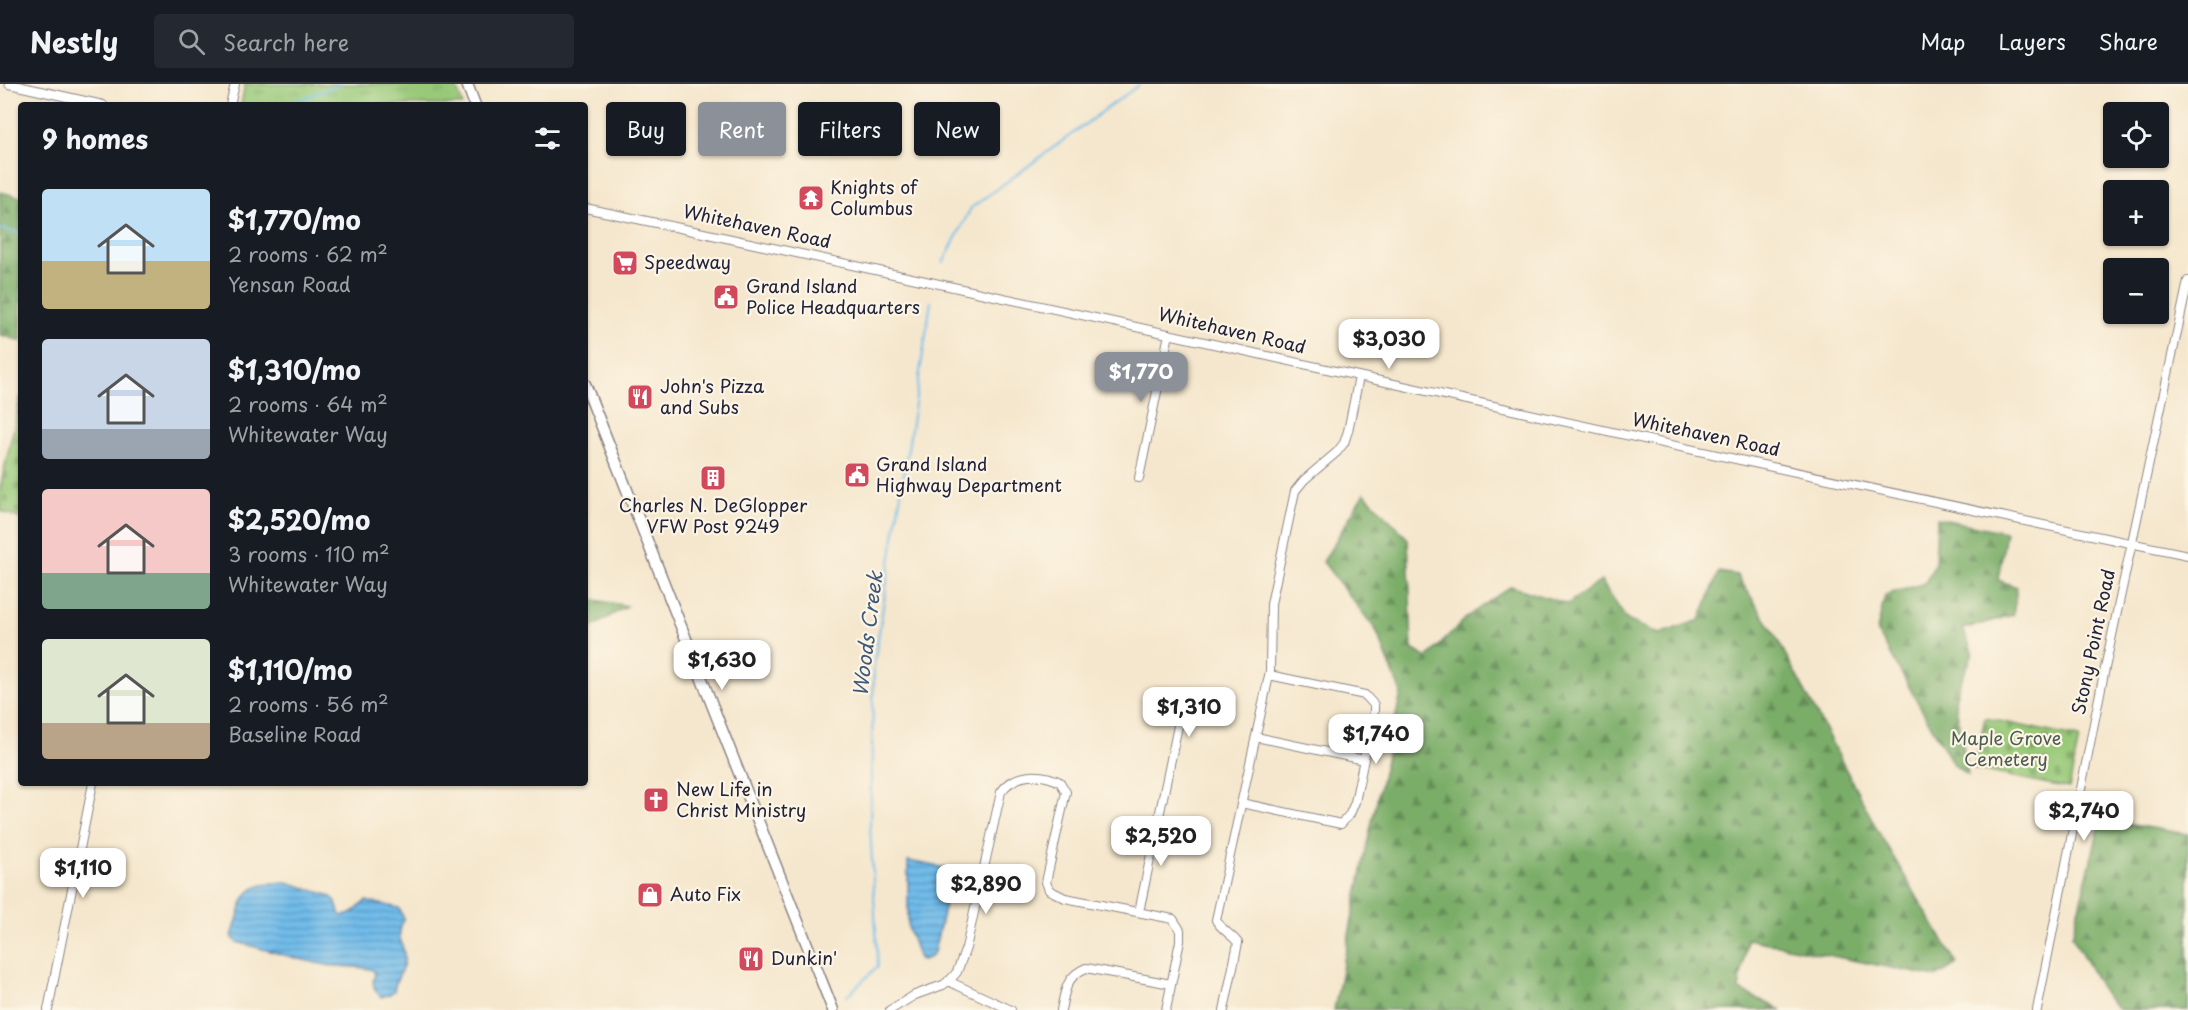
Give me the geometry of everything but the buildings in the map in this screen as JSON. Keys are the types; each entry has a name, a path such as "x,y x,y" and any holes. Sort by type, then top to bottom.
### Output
{"main road":[{"path":"467,84 474,102"},
{"path":"588,392 833,1010"}],"street":[{"path":"9,84 90,102"},
{"path":"231,102 235,84"},
{"name":"Whitehaven Road","path":"588,209 2188,555"},
{"name":"Stony Point Road","path":"2037,1010 2131,543 2188,281"},
{"path":"1139,477 1169,334"},
{"path":"1224,1010 1238,943 1218,925 1216,920 1269,675 1272,604 1295,491 1344,443 1359,377"},
{"path":"1241,803 1341,824 1350,814 1364,760 1374,711 1374,705 1365,695 1269,675"},
{"path":"1139,912 1181,716 1190,709 1228,715"},
{"path":"1256,736 1364,760"},
{"path":"890,1010 915,995 948,981 957,972 964,954 1001,792 1013,781 1023,777 1041,776 1060,782 1066,792 1046,882 1049,890 1065,897 1173,919 1178,925 1180,941 1166,1010"},
{"path":"48,1010 92,786"},
{"path":"1061,1010 1066,983 1076,973 1086,968 1171,984"},
{"path":"948,981 1011,1010"}],"green space":[{"path":"245,84 455,84 462,102 242,102"},
{"path":"0,192 18,196 18,340 0,335"},
{"path":"18,409 18,518 3,512 0,508 0,488"},
{"path":"1364,493 1408,539 1412,649 1427,658 1468,616 1511,586 1567,604 1601,581 1627,620 1659,634 1700,620 1719,572 1737,575 1773,631 1882,838 1957,964 1936,977 1747,939 1739,990 1782,1010 1334,1010 1369,835 1401,693 1376,630 1323,562"},
{"path":"1937,518 2006,532 1998,580 2017,587 2013,615 1963,629 1973,654 1955,700 1968,775 1953,764 1877,631 1885,595 1925,583 1935,564"},
{"path":"588,599 627,606 588,630"},
{"name":"Maple Grove Cemetery","path":"1985,718 2079,738 2069,788 1974,769"},
{"path":"2101,820 2188,834 2188,1010 2119,1010 2104,994 2072,936"}],"water":[{"path":"908,861 953,869 934,952 931,957 923,960 919,959 908,927"},
{"path":"287,882 328,895 335,900 340,915 351,914 366,901 399,908 404,919 400,938 404,950 404,962 394,991 381,997 374,986 373,970 315,963 236,942 232,936 246,895 260,886"}],"waterway":[{"path":"294,102 341,84"},
{"name":"Woods Creek","path":"943,263 971,208 1140,84"},
{"path":"0,229 18,232"},
{"name":"Woods Creek","path":"847,996 878,966 870,826 874,664 931,302"}],"place":[{"name":"Knights of Columbus","path":"811,198"},
{"name":"Speedway","path":"625,263"},
{"name":"Grand Island Police Headquarters","path":"726,297"},
{"name":"John's Pizza and Subs","path":"640,397"},
{"name":"Grand Island Highway Department","path":"857,475"},
{"name":"Charles N. DeGlopper VFW Post 9249","path":"713,478"},
{"name":"New Life in Christ Ministry","path":"656,800"},
{"name":"Auto Fix","path":"650,895"},
{"name":"Dunkin'","path":"751,959"}]}
